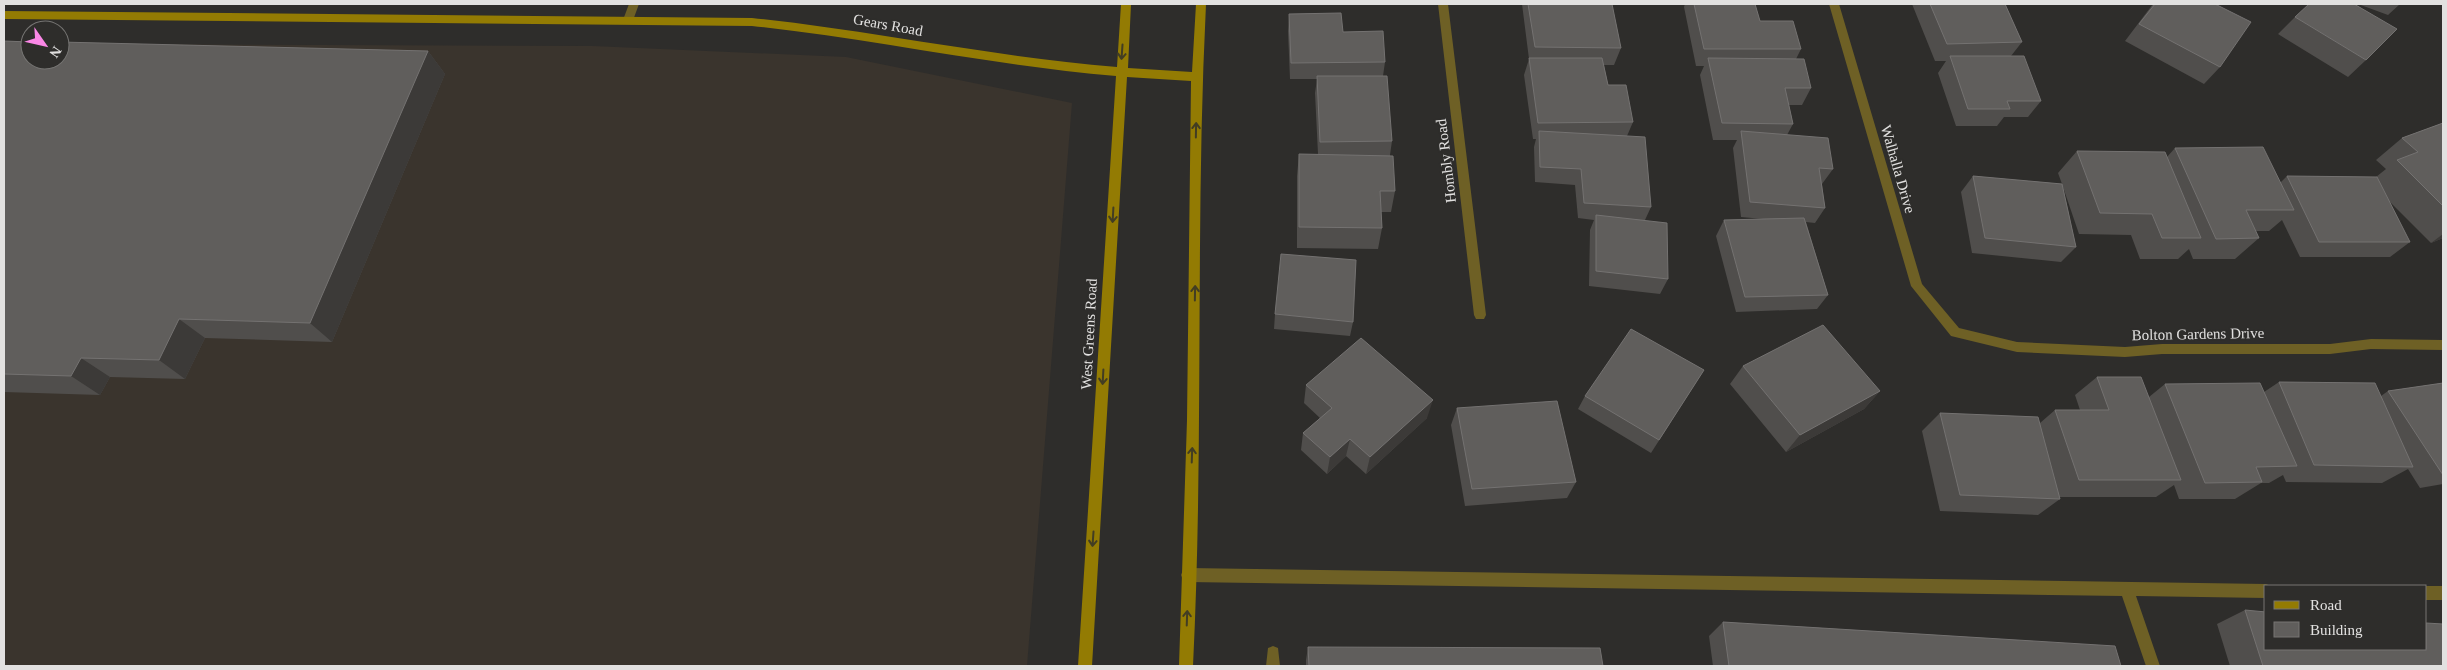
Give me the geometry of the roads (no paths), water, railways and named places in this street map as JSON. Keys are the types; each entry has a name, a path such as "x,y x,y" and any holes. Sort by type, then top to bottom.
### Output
{"main road":[{"name":"West Greens Road","path":"1085,666 1126,4"},
{"path":"1186,666 1193,420 1197,77 1200,4"},
{"name":"Gears Road","path":"4,15 752,22 812,28 971,54 1121,74 1197,77"}],"street":[{"path":"628,20 634,4"},
{"name":"Hombly Road","path":"1443,4 1480,314"},
{"name":"Walhalla Drive","path":"1834,4 1917,286 1955,332"},
{"name":"Bolton Gardens Drive","path":"1955,332 2017,347 2125,352 2162,349 2330,349 2391,343 2443,344"},
{"path":"1188,575 2264,591"},
{"path":"2127,589 2153,666"},
{"path":"2427,593 2443,593"}]}
